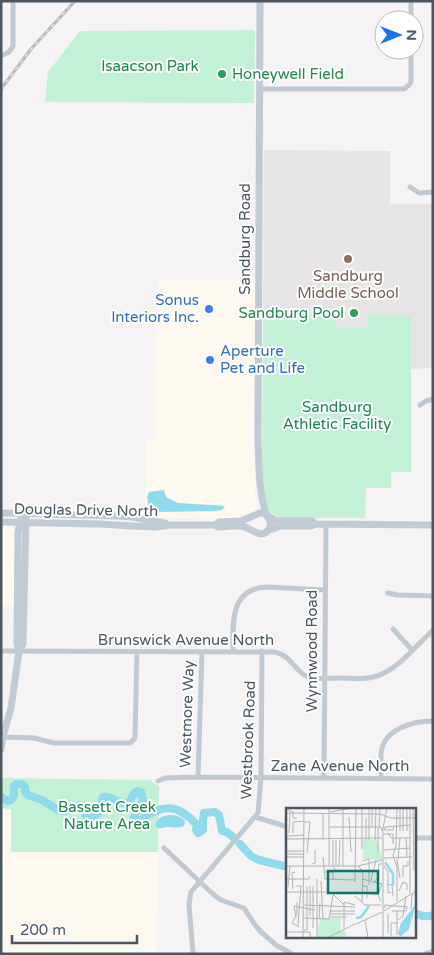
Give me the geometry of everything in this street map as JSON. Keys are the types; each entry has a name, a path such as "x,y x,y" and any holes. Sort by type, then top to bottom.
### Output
{"street":[{"path":"1,56 9,52 13,46 13,1"},
{"name":"Sandburg Road","path":"253,515 257,505 259,477 260,1"},
{"path":"260,89 400,89 407,87 411,81 411,60"},
{"path":"410,187 419,193 433,192"},
{"path":"420,406 426,401 433,399"},
{"name":"Sandburg Road","path":"259,477 261,497 267,515"},
{"name":"Douglas Drive North","path":"215,525 219,522 241,521 260,512 277,521 312,521 316,524"},
{"name":"Douglas Drive North","path":"1,513 124,516 170,525"},
{"path":"1,749 2,738 11,708 19,651 17,644 18,533 23,522 23,514"},
{"path":"252,531 249,525 253,515"},
{"path":"267,515 270,523 267,531"},
{"name":"Douglas Drive North","path":"1,522 155,527 215,525 218,527 244,527 260,534 280,526 311,526 316,524 433,525"},
{"name":"Wynnwood Road","path":"324,778 326,524"},
{"path":"233,652 235,612 241,599 247,594 255,589 266,587 325,590"},
{"path":"388,593 433,596"},
{"path":"393,629 412,650"},
{"name":"Brunswick Avenue North","path":"1,651 262,651 281,653 298,670 311,678 372,678 396,666 433,630"},
{"name":"Westbrook Road","path":"193,954 190,898 192,892 258,812 261,778 262,651"},
{"path":"2,738 34,738 54,743 127,744 132,742 135,736 137,652"},
{"name":"Westmore Way","path":"198,778 202,652"},
{"path":"381,779 383,744 400,728 408,724 433,721"},
{"name":"Zane Avenue North","path":"158,781 165,778 433,779"},
{"path":"255,817 286,826"},
{"path":"416,838 433,838"},
{"path":"164,848 214,895 221,900 244,908 261,932 276,945 292,954"},
{"path":"425,954 433,951"}],"shaded area":[{"name":"Sandburg Middle School","path":"264,150 390,151 390,204 433,204 433,368 411,369 411,315 369,314 369,328 337,328 334,315 263,315"},
{"path":"157,279 256,279 254,459 256,507 244,515 230,519 156,518 145,516 146,440 156,439"},
{"path":"1,526 10,526 16,533 15,606 1,606"},
{"path":"1,808 11,809 11,852 158,852 156,954 1,954"}],"green space":[{"name":"Isaacson Park","path":"255,30 254,103 45,102 48,72 80,31"},
{"name":"Sandburg Athletic Facility","path":"369,314 411,315 411,472 391,472 391,488 366,488 365,518 280,518 268,511 262,487 263,315 334,315 337,328 368,328"},
{"name":"Bassett Creek Nature Area","path":"1,778 150,780 159,786 158,852 11,852 11,809 1,808"}],"water":[{"path":"164,490 166,497 178,503 225,506 222,510 215,511 157,512 149,509 147,497 149,492"},
{"path":"174,815 185,821 184,826 178,828 157,828 155,825 162,817"}],"waterway":[{"path":"1,797 8,801 11,800 14,796 14,786 22,784 28,795 42,800 58,810 64,811 80,805 83,806 86,816 90,818 99,812 103,797 127,803 137,791 141,792 143,800 135,814 134,818 137,820 156,811 170,808 190,818 197,825 196,830 198,833 203,830 204,813 215,812 219,815 222,831 227,832 233,837"},
{"path":"240,844 251,856 259,860 286,867"},
{"path":"416,914 424,916 433,915"}],"railway":[{"path":"1,89 31,49 75,1"}],"place":[{"name":"Honeywell Field","path":"222,74"},
{"name":"Sandburg Middle School","path":"348,259"},
{"name":"Sonus Interiors Inc.","path":"209,309"},
{"name":"Sandburg Pool","path":"354,313"},
{"name":"Aperture Pet and Life","path":"210,360"}]}
